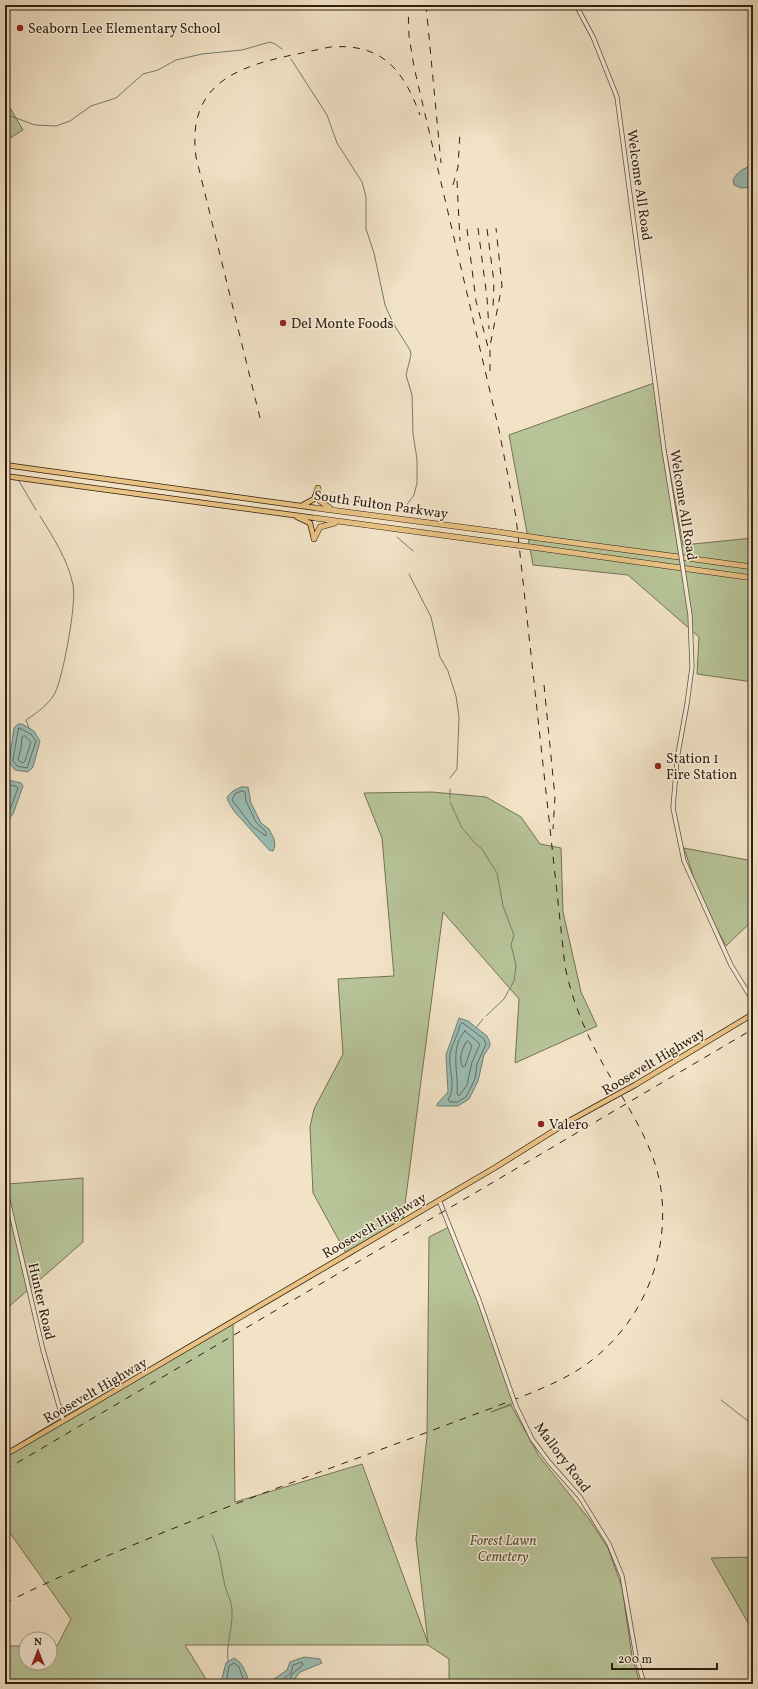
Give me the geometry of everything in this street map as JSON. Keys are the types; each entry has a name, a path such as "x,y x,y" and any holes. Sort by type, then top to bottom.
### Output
{"highway":[{"path":"318,488 321,503 333,510"},
{"name":"South Fulton Parkway","path":"316,508 753,567"},
{"name":"South Fulton Parkway","path":"315,518 753,578"},
{"path":"314,539 318,530 324,525 346,522"}],"main road":[{"name":"South Fulton Parkway","path":"5,465 316,508"},
{"name":"South Fulton Parkway","path":"5,476 315,518"},
{"path":"300,506 312,501 318,488"},
{"path":"282,513 307,522 312,528 314,539"},
{"name":"Roosevelt Highway","path":"5,1455 496,1167 571,1120 612,1098 753,1014"}],"street":[{"name":"Welcome All Road","path":"576,5 593,37 617,97 664,450 686,582 690,615 692,667 677,760 673,808 679,843 686,865 731,965 753,1001"},
{"name":"Hunter Road","path":"5,1186 43,1350 63,1420"},
{"name":"Mallory Road","path":"439,1200 479,1300 516,1406 532,1439 549,1462 580,1497 609,1544 622,1576 636,1656 644,1684"}],"green space":[{"path":"5,99 23,130 5,141"},
{"path":"654,383 683,545 753,538 753,682 697,674 699,637 628,575 533,565 509,435"},
{"path":"432,792 486,797 521,817 540,844 561,848 563,912 581,992 597,1026 515,1063 519,999 443,912 403,1220 348,1257 313,1193 310,1127 314,1109 343,1054 338,979 394,976 382,838 364,793"},
{"path":"684,848 753,861 753,920 726,946 700,897"},
{"path":"5,1171 8,1184 83,1178 83,1242 5,1310"},
{"name":"Forest Lawn Cemetery","path":"451,1226 516,1402 491,1412 511,1405 539,1456 589,1519 608,1548 622,1587 632,1656 640,1684 449,1684 449,1659 428,1645 185,1645 209,1684 5,1684 5,1646 18,1646 18,1671 58,1671 58,1644 71,1619 5,1526 5,1421 10,1449 63,1417 233,1322 235,1502 362,1464 428,1643 416,1539 427,1436 429,1237"},
{"path":"753,1557 753,1628 751,1628 711,1558"}],"water":[{"path":"753,165 753,187 741,188 734,185 733,180 737,175 744,169"},
{"path":"18,724 22,724 34,731 40,741 33,767 28,772 15,770 9,762 14,728"},
{"path":"8,780 21,783 23,786 13,814 5,823 5,782"},
{"path":"241,787 248,787 251,803 261,823 269,829 274,839 275,846 273,851 269,850 234,811 228,801 227,797 233,791"},
{"path":"459,1018 468,1021 487,1036 490,1046 484,1055 478,1081 469,1099 458,1106 437,1106 437,1104 448,1092 446,1055"},
{"path":"304,1657 320,1659 322,1663 300,1672 291,1684 273,1684 274,1679 287,1670 290,1662"},
{"path":"234,1658 242,1666 250,1684 222,1684 226,1663"}],"waterway":[{"path":"5,114 35,125 56,126 70,121 91,106 116,98 143,74 158,70 176,60 202,54 242,50 270,42 282,49"},
{"path":"291,59 327,115 337,143 362,182 366,197 366,229 374,253 385,305 393,323 410,350 411,355 406,375 412,395 413,434 417,459 417,483 414,495 402,511"},
{"path":"5,451 7,455"},
{"path":"19,481 36,510"},
{"path":"29,728 26,720 46,705 55,693 62,672 71,622 74,594 68,567 55,540 40,516"},
{"path":"397,537 413,551"},
{"path":"409,574 431,617 440,657 448,671 456,696 459,717 457,769 450,778"},
{"path":"450,789 450,798"},
{"path":"450,802 462,828 482,849 497,873 503,906 514,935 511,945 516,965 514,981 504,999 486,1016"},
{"path":"476,1028 483,1019"},
{"path":"721,1400 753,1425"},
{"path":"212,1535 219,1554 225,1586 232,1607 228,1661"}],"railway":[{"path":"5,1603 107,1556 210,1514 521,1397 561,1380 589,1363 613,1341 639,1305 649,1285 656,1265 663,1221 662,1198 655,1163 632,1113 591,1042 576,1005 565,966 516,517 499,430 414,67 409,36 408,5"},
{"path":"426,5 441,163"},
{"path":"260,418 196,157 196,127 203,104 216,87 234,74 255,65 330,47 348,47 364,49 388,62 398,72 406,84 420,115"},
{"path":"453,185 458,167 460,132"},
{"path":"457,181 460,241"},
{"path":"478,228 487,298 489,329"},
{"path":"490,371 490,346 502,286 496,228"},
{"path":"467,229 476,301 488,347"},
{"path":"487,229 494,282 493,308"},
{"path":"544,685 555,797 553,829"},
{"path":"5,1470 753,1029"}],"place":[{"name":"Seaborn Lee Elementary School","path":"20,28"},
{"name":"Del Monte Foods","path":"283,323"},
{"name":"Station 1 Fire Station","path":"658,766"},
{"name":"Valero","path":"541,1124"}]}
